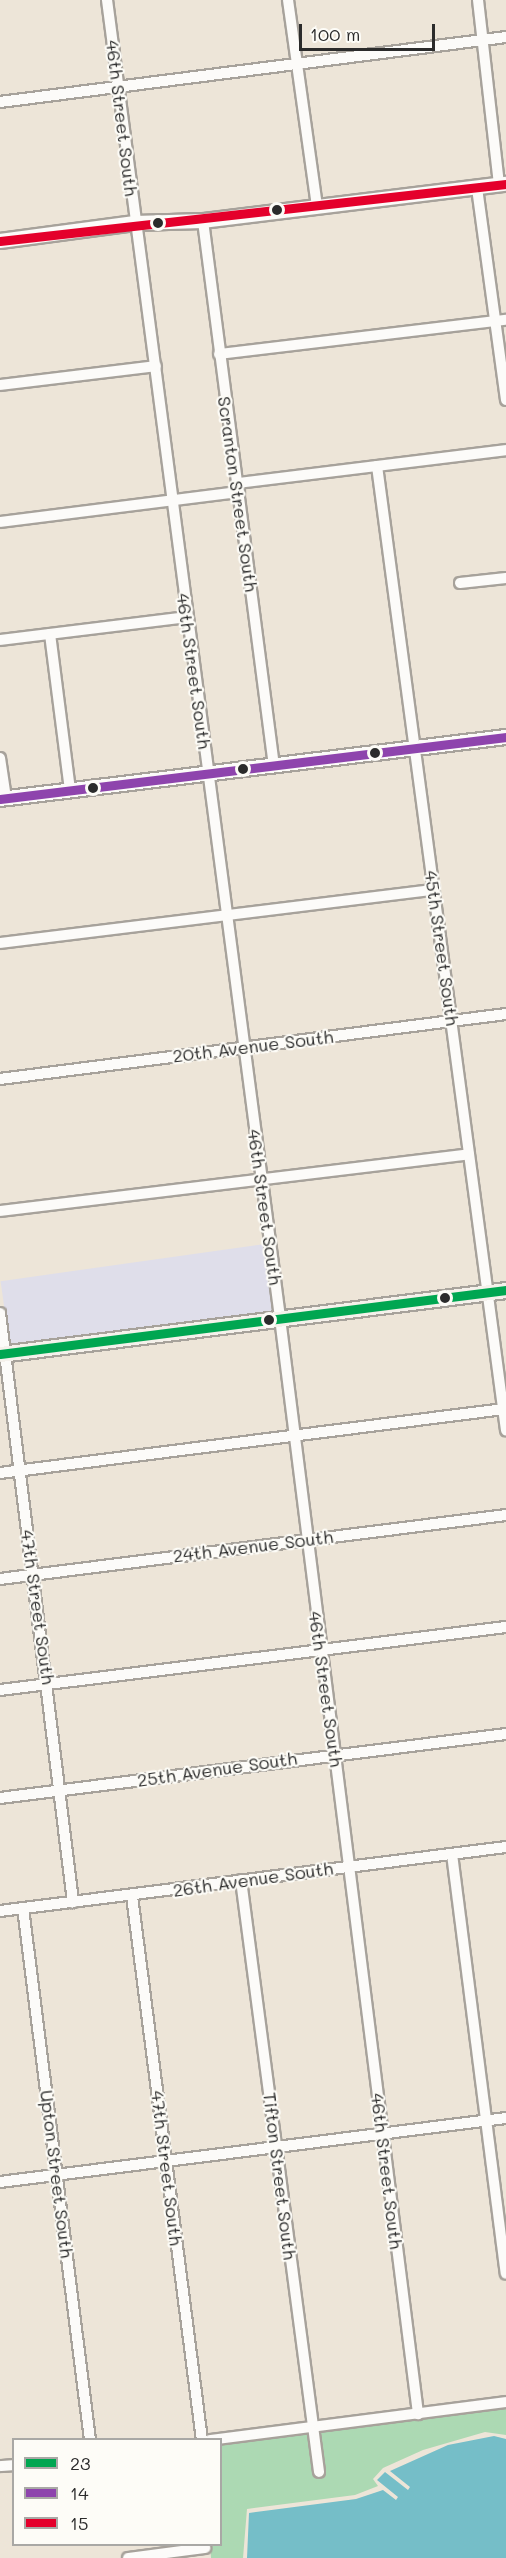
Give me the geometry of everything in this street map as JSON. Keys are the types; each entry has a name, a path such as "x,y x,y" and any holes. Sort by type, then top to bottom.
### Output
{"main road":[{"path":"3,1354 506,1290"}],"street":[{"name":"46th Street South","path":"106,0 156,366 170,500 280,1318 418,2414"},
{"path":"288,0 317,207"},
{"path":"0,241 135,223 203,221 502,184 478,0"},
{"path":"0,102 296,62 506,37"},
{"path":"477,188 501,320 506,400"},
{"name":"Scranton Street South","path":"203,221 274,766"},
{"path":"219,354 501,320"},
{"path":"0,385 156,366"},
{"path":"0,522 170,500 238,487 377,466 506,450"},
{"name":"45th Street South","path":"377,466 417,749 506,1430"},
{"path":"460,583 506,578"},
{"path":"0,640 187,617"},
{"path":"50,634 70,790"},
{"path":"0,758 3,798 506,737"},
{"path":"0,943 434,890"},
{"name":"20th Avenue South","path":"0,1079 506,1014"},
{"path":"0,1211 469,1154"},
{"name":"47th Street South","path":"0,1313 3,1354 48,1684 73,1902"},
{"path":"0,1473 504,1409"},
{"name":"24th Avenue South","path":"0,1579 506,1515"},
{"path":"0,1690 506,1627"},
{"name":"25th Avenue South","path":"0,1798 334,1753 506,1734"},
{"name":"26th Avenue South","path":"0,1911 506,1847"},
{"path":"452,1854 506,2274"},
{"name":"Tifton Street South","path":"241,1880 319,2472"},
{"name":"47th Street South","path":"132,1896 202,2438"},
{"name":"Upton Street South","path":"23,1908 90,2438"},
{"path":"0,2182 506,2118"},
{"path":"218,2438 506,2402"},
{"path":"128,2558 206,2550"}],"shaded area":[{"path":"265,1244 275,1314 10,1351 1,1281"}],"green space":[{"path":"506,2407 506,2435 485,2432 423,2450 383,2468 373,2479 378,2486 355,2495 247,2509 243,2558 211,2558 210,2546 222,2546 222,2443 309,2432 316,2478 324,2476 318,2431"}],"water":[{"path":"494,2436 506,2439 506,2558 247,2558 249,2513 356,2499 383,2490 396,2500 398,2497 377,2480 385,2472 408,2490 410,2487 390,2471 448,2445"}],"transit line":[{"name":"15","path":"0,241 506,184"},
{"name":"14","path":"0,799 506,737"},
{"name":"23","path":"0,1354 506,1290"}]}
